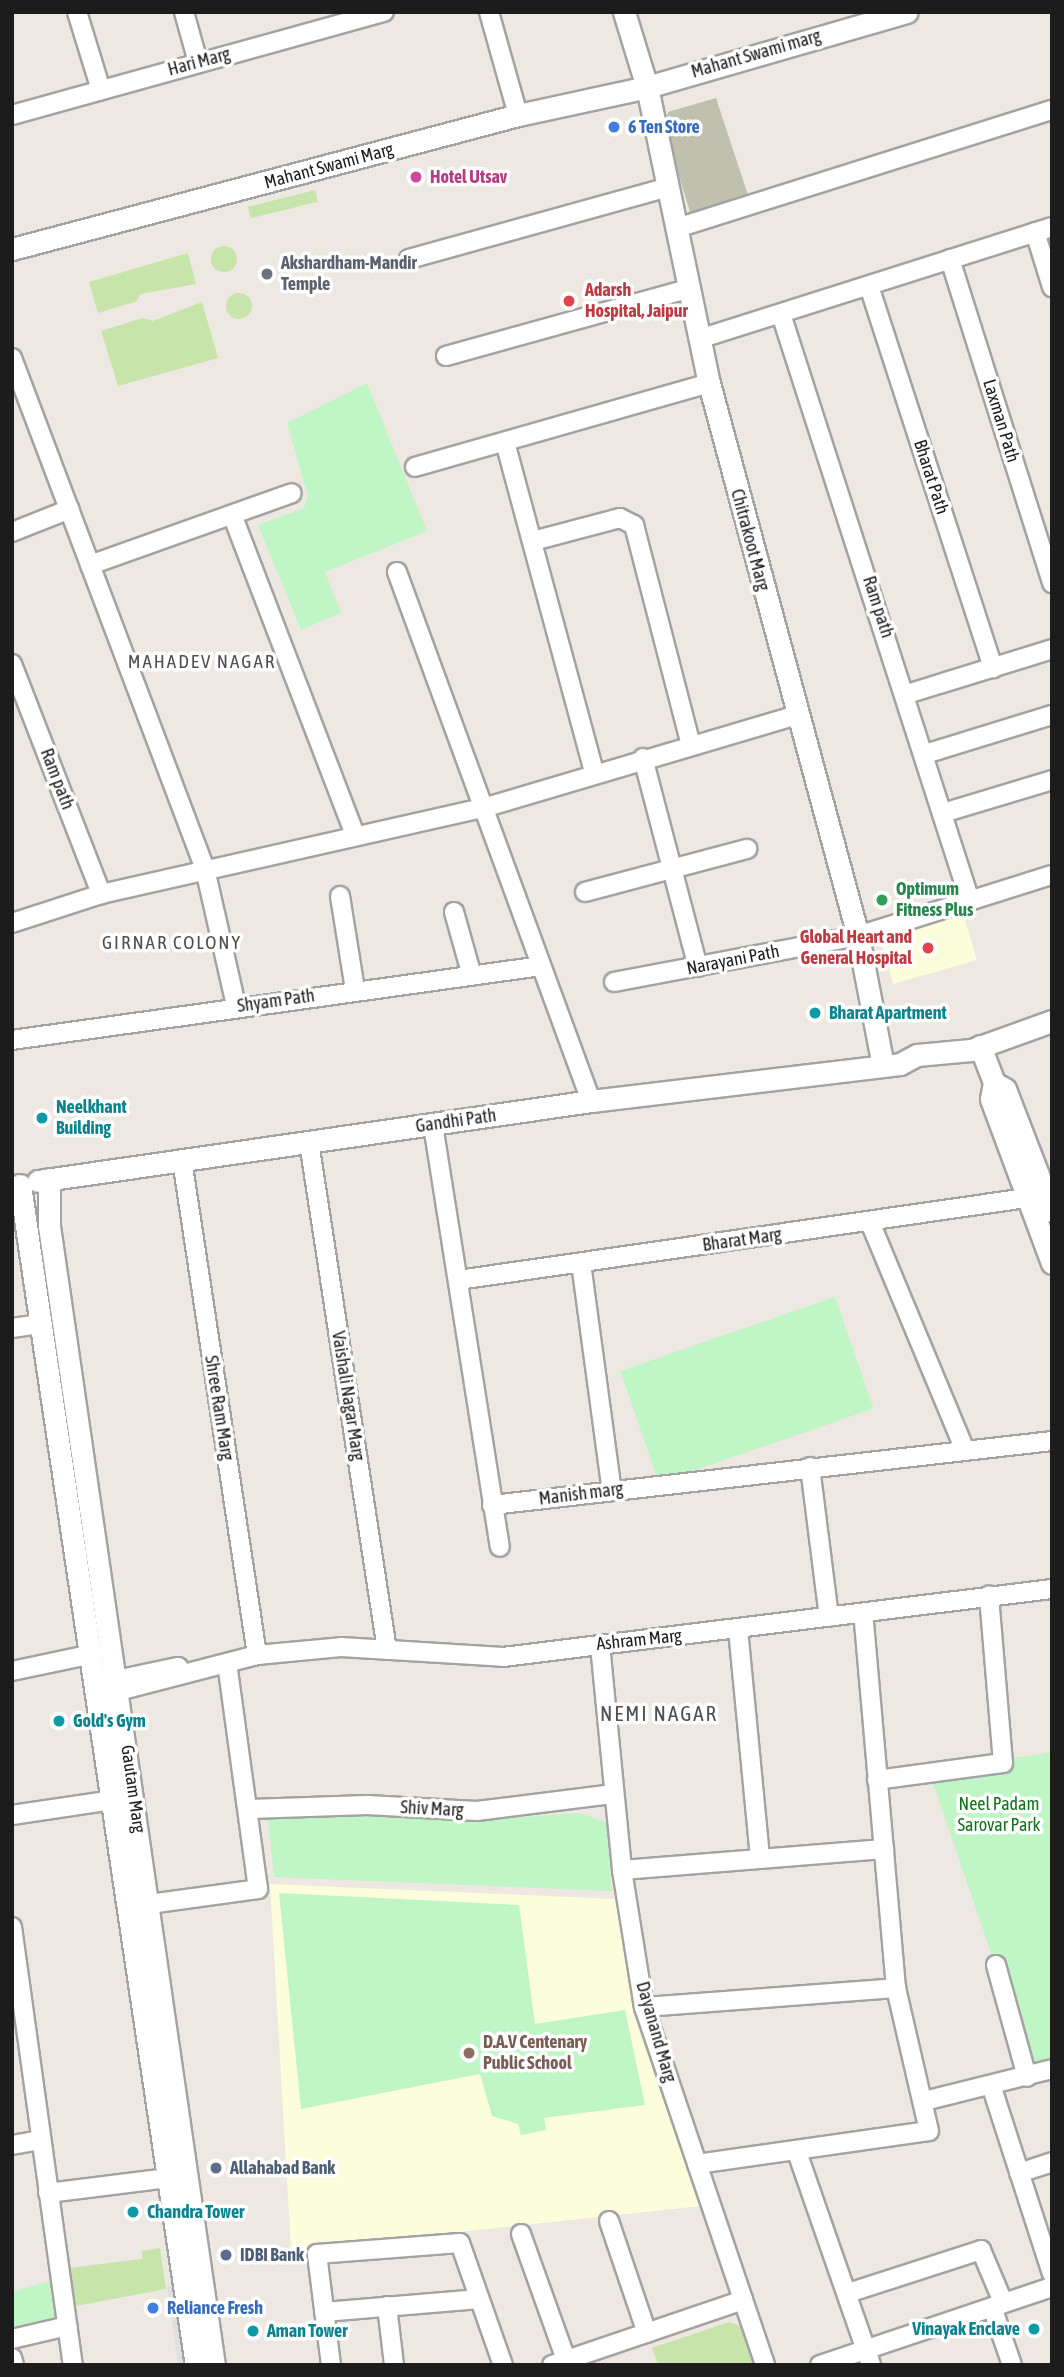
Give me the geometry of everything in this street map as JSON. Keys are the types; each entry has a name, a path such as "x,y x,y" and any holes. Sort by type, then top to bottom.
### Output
{"street":[{"path":"77,12 100,90"},
{"path":"184,12 198,62"},
{"name":"Hari Marg","path":"13,111 100,90 363,15 384,12"},
{"path":"489,12 518,115"},
{"name":"Chitrakoot Marg","path":"624,12 648,87 709,383 892,1065"},
{"name":"Mahant Swami marg","path":"648,87 906,12"},
{"name":"Mahant Swami Marg","path":"12,249 518,115 648,87"},
{"path":"677,228 1052,110"},
{"path":"408,259 668,187"},
{"path":"699,339 1043,230 1052,287"},
{"name":"Laxman Path","path":"950,259 1052,583"},
{"name":"Bharat Path","path":"869,286 993,668"},
{"path":"446,356 688,289"},
{"name":"Ram path","path":"781,314 907,694 970,901"},
{"path":"12,358 205,869 236,1006"},
{"path":"415,467 709,383"},
{"path":"505,442 594,772"},
{"path":"90,565 233,517 292,493"},
{"path":"12,532 70,509"},
{"path":"233,517 355,835"},
{"path":"533,541 620,518 634,525 691,745"},
{"path":"397,572 591,1101"},
{"path":"907,694 1052,649"},
{"name":"Ram path","path":"12,664 101,894"},
{"path":"12,923 101,894 483,808 594,772 796,715"},
{"path":"925,754 1052,715"},
{"path":"643,758 698,967"},
{"path":"943,814 1052,780"},
{"path":"585,892 747,849"},
{"name":"Narayani Path","path":"614,982 858,936 1052,876"},
{"path":"340,896 355,990"},
{"path":"454,912 472,976"},
{"name":"Shyam Path","path":"12,1040 236,1006 541,966"},
{"name":"Gandhi Path","path":"16,1185 591,1101 892,1065 918,1070 964,1061 975,1048 1052,1021"},
{"path":"975,1048 994,1083 1005,1089 1052,1211"},
{"path":"994,1083 991,1100 1052,1263"},
{"path":"433,1125 500,1547"},
{"name":"Vaishali Nagar Marg","path":"309,1142 387,1650"},
{"name":"Shree Ram Marg","path":"182,1160 257,1656"},
{"name":"Gautam Marg","path":"49,1179 48,1213 108,1688 149,1904 214,2365"},
{"name":"Gautam Marg","path":"16,1185 25,1223 93,1654 108,1688 114,1800 196,2365"},
{"name":"Bharat Marg","path":"458,1280 1026,1198"},
{"path":"870,1222 965,1450"},
{"path":"580,1263 611,1491"},
{"path":"12,1328 40,1324"},
{"name":"Manish marg","path":"492,1505 1052,1441"},
{"path":"810,1467 829,1617"},
{"name":"Ashram Marg","path":"108,1688 257,1656 341,1647 503,1657 1052,1589"},
{"path":"877,1780 1003,1763 989,1596"},
{"path":"697,2164 920,2136 931,2123 897,1987 863,1613"},
{"path":"738,1629 760,1859"},
{"name":"Dayanand Marg","path":"600,1645 622,1870 644,2007 765,2365"},
{"path":"12,1671 93,1654"},
{"path":"149,1904 258,1889 250,1809 226,1663"},
{"name":"Shiv Marg","path":"250,1809 367,1805 477,1811 614,1794"},
{"path":"12,1815 114,1800"},
{"path":"622,1870 884,1849"},
{"path":"12,1927 40,2140 43,2197 73,2365"},
{"path":"996,1965 1027,2077"},
{"path":"644,2007 897,1987"},
{"path":"924,2101 992,2088 1052,2069"},
{"path":"992,2088 1019,2173 1045,2226 1052,2274"},
{"path":"12,2145 40,2140"},
{"path":"797,2152 868,2357"},
{"path":"1019,2173 1052,2162"},
{"path":"43,2197 168,2178"},
{"path":"609,2221 646,2333"},
{"path":"520,2234 559,2362 743,2300"},
{"path":"331,2365 317,2254 460,2244 503,2365"},
{"path":"848,2293 981,2250 998,2304 1012,2365"},
{"path":"820,2365 868,2357 998,2304 1052,2287"},
{"path":"324,2312 479,2299"},
{"path":"387,2306 394,2365"},
{"path":"12,2339 67,2326"},
{"path":"12,2358 13,2365"}],"shaded area":[{"path":"716,98 749,198 691,215 664,127 668,112"},
{"name":"Global Heart and General Hospital","path":"963,912 977,960 893,984 879,936"},
{"name":"D.A.V Centenary Public School","path":"270,1884 615,1899 701,2206 291,2250"},
{"path":"175,2285 186,2365 178,2365 167,2286"}],"green space":[{"path":"315,190 318,202 251,218 248,207"},
{"path":"224,246 233,250 237,259 233,268 224,272 215,268 211,259 215,250"},
{"path":"188,253 196,284 140,294 137,301 98,313 89,282"},
{"path":"239,293 248,297 252,306 248,315 239,319 230,315 226,306 230,297"},
{"path":"202,302 218,358 118,386 101,331 143,318 153,321"},
{"path":"367,383 427,531 325,572 341,613 301,630 258,525 304,508 308,495 287,423"},
{"path":"835,1297 873,1409 659,1482 620,1371"},
{"name":"Neel Padam Sarovar Park","path":"1052,1752 1052,2063 1031,2070 929,1771"},
{"path":"341,1811 471,1821 579,1813 606,1822 612,1891 274,1877 268,1819"},
{"path":"279,1893 519,1905 535,2024 625,2010 645,2105 544,2118 546,2130 521,2135 518,2124 492,2116 480,2074 301,2109"},
{"path":"160,2248 166,2289 75,2306 70,2268 142,2259 142,2251"},
{"path":"50,2281 58,2321 12,2334 12,2292"},
{"path":"729,2322 740,2326 753,2365 658,2365 652,2348"}],"place":[{"name":"6 Ten Store","path":"614,127"},
{"name":"Hotel Utsav","path":"416,177"},
{"name":"Akshardham-Mandir Temple","path":"267,274"},
{"name":"Adarsh Hospital, Jaipur","path":"569,301"},
{"name":"Optimum Fitness Plus","path":"882,900"},
{"name":"Global Heart and General Hospital","path":"928,948"},
{"name":"Bharat Apartment","path":"815,1013"},
{"name":"Neelkhant Building","path":"42,1118"},
{"name":"Gold's Gym","path":"59,1721"},
{"name":"D.A.V Centenary Public School","path":"469,2053"},
{"name":"Allahabad Bank","path":"216,2168"},
{"name":"Chandra Tower","path":"133,2212"},
{"name":"IDBI Bank","path":"226,2255"},
{"name":"Reliance Fresh","path":"153,2308"},
{"name":"Vinayak Enclave","path":"1034,2329"},
{"name":"Aman Tower","path":"253,2331"}],"district":[{"name":"MAHADEV NAGAR","path":"202,662"},
{"name":"GIRNAR COLONY","path":"172,943"},
{"name":"NEMI NAGAR","path":"659,1713"}]}
